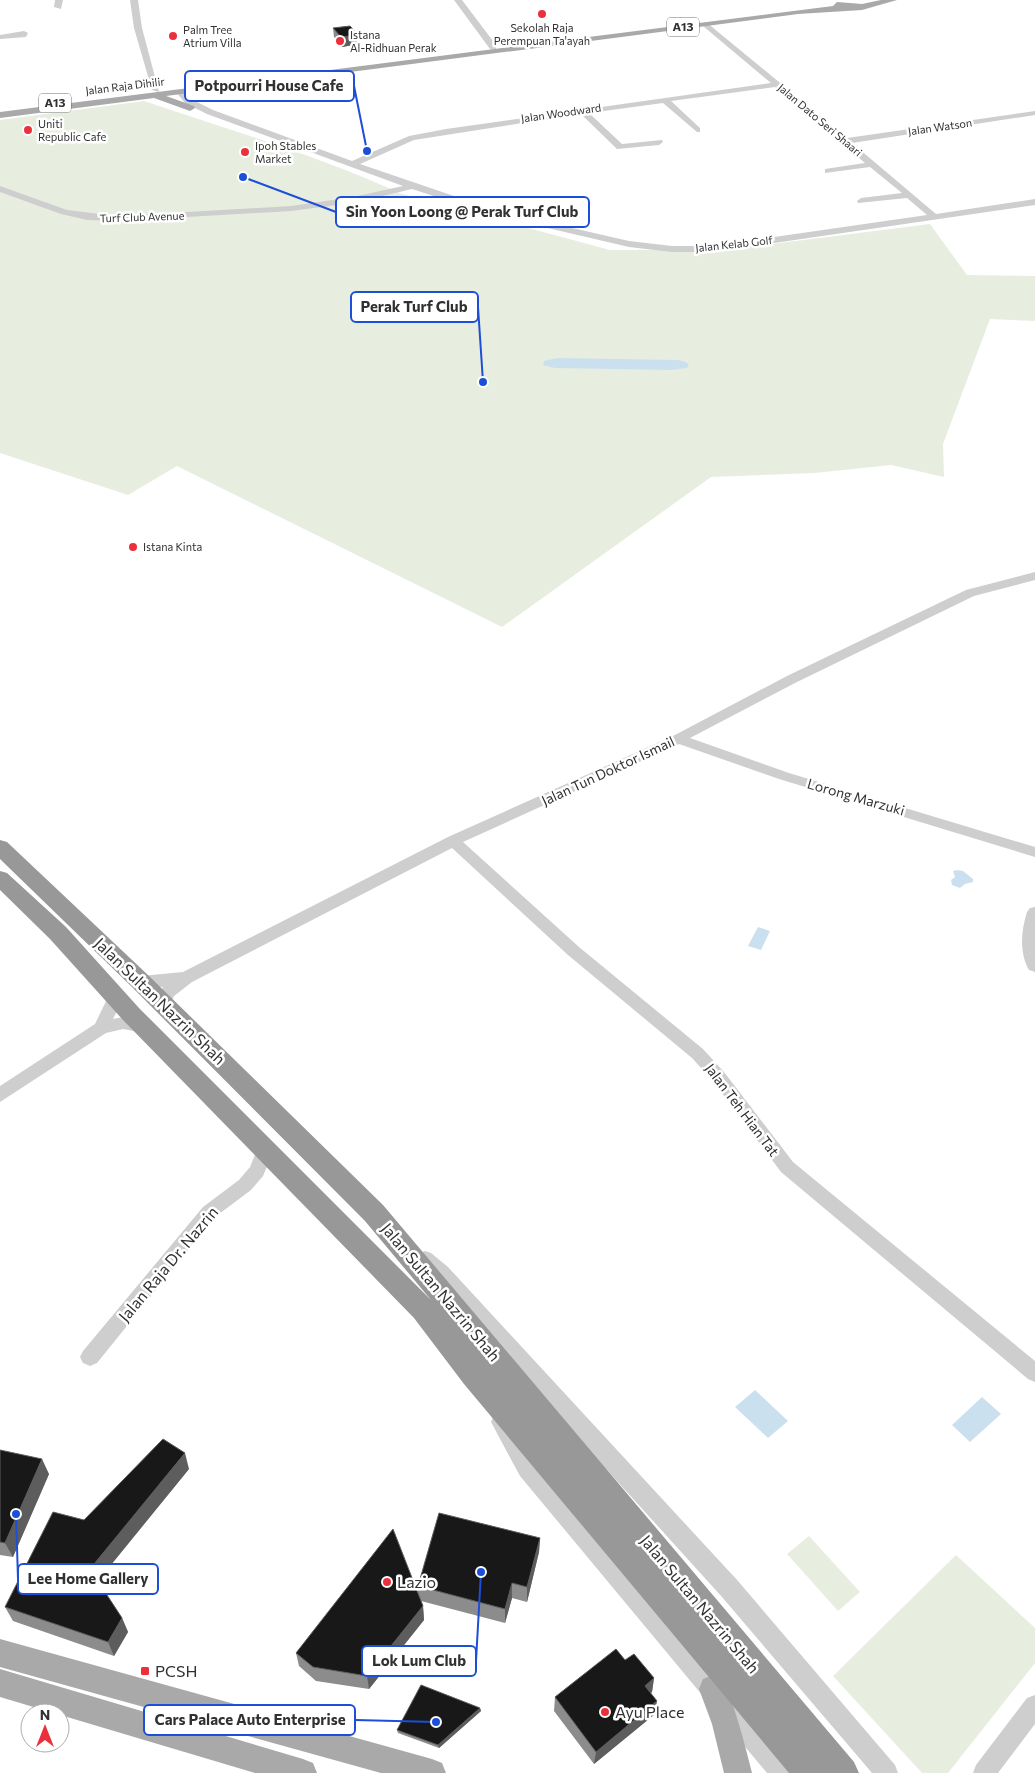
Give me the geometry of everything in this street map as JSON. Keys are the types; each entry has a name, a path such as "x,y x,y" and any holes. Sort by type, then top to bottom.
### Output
{"highway":[{"name":"Jalan Sultan Nazrin Shah","path":"0,847 163,1003 374,1213 560,1455 810,1773"},
{"name":"Jalan Sultan Nazrin Shah","path":"0,878 58,933 144,1027 423,1310 474,1375 560,1455 677,1578 843,1773"}],"main road":[{"name":"Jalan Raja Dihilir","path":"0,115 791,8 825,0"},
{"name":"A13","path":"825,0 848,7 862,7 876,2 893,0"},
{"name":"Jalan Raja Dihilir","path":"0,110 156,90 215,85 818,9 848,7"},
{"path":"145,96 158,97 192,106 194,96 198,91 215,85"},
{"path":"109,96 175,92"},
{"path":"0,1653 432,1773"},
{"path":"0,1683 303,1773"},
{"path":"713,1688 726,1724 738,1773"}],"street":[{"path":"134,0 138,28 156,90"},
{"path":"458,0 493,47"},
{"name":"Jalan Dato Seri Shaari","path":"706,24 935,216"},
{"path":"0,36 24,35 24,33"},
{"name":"Jalan Woodward","path":"352,164 418,136 777,84"},
{"name":"Jalan Kelab Golf","path":"175,92 192,106 408,184 495,213 629,244 672,249 712,248 1035,202"},
{"path":"664,99 697,130"},
{"name":"Jalan Kelab Golf","path":"192,106 352,164"},
{"path":"582,111 620,146 658,142"},
{"name":"Jalan Watson","path":"845,140 1035,113"},
{"path":"828,171 873,164"},
{"name":"Turf Club Avenue","path":"0,189 50,208 90,218 201,215 305,207 387,194 408,184"},
{"path":"861,201 909,195"},
{"name":"Jalan Tun Doktor Ismail","path":"163,1003 167,993 186,978 453,841 678,739 792,679 970,593 1035,576"},
{"name":"Lorong Marzuki","path":"678,739 784,776 1035,852"},
{"name":"Jalan Teh Hian Tat","path":"453,841 614,986 686,1043 709,1065 746,1113 766,1144 786,1167 1035,1372"},
{"path":"1035,912 1029,936 1031,957 1035,966"},
{"name":"Jalan Tun Doktor Ismail","path":"141,982 160,982 186,978"},
{"path":"100,1028 116,997"},
{"path":"0,1095 100,1028 123,1023 144,1027"},
{"name":"Jalan Raja Dr. Nazrin","path":"90,1357 209,1212 257,1171 265,1150"},
{"path":"374,1213 441,1273 698,1552 887,1773"},
{"path":"474,1375 527,1469 713,1688 782,1773"},
{"path":"984,1773 1035,1706"}],"green space":[{"path":"144,101 307,156 402,194 610,250 724,250 930,224 967,275 1035,276 1035,321 990,319 943,444 944,477 891,465 815,473 711,477 502,627 177,466 128,495 0,453 0,120"},
{"path":"809,1536 860,1592 838,1611 787,1554"},
{"path":"956,1555 1035,1628 1035,1663 948,1773 922,1773 833,1676"}],"water":[{"path":"557,358 678,360 689,365 687,368 671,370 555,368 543,365 544,361"},
{"path":"953,871 963,871 973,879 973,882 965,884 960,888 952,885 951,880 955,877"},
{"path":"758,927 770,931 761,950 748,946"},
{"path":"755,1390 788,1421 768,1438 735,1407"},
{"path":"982,1397 1001,1414 970,1442 952,1425"}],"building":[{"path":"350,26 359,35 341,37 333,28"},
{"path":"163,1439 185,1453 90,1569 122,1618 108,1642 5,1607 53,1512 84,1520"},
{"path":"0,1450 42,1459 5,1543 0,1542"},
{"path":"439,1513 540,1538 527,1587 512,1583 505,1609 418,1586"},
{"name":"Lazio","path":"393,1529 423,1606 367,1676 313,1667 296,1653"},
{"name":"Ayu Place","path":"616,1649 625,1660 634,1654 654,1678 645,1686 657,1701 596,1752 555,1697"},
{"path":"421,1685 480,1708 438,1745 397,1730"}],"place":[{"name":"Sekolah Raja Perempuan Ta'ayah","path":"542,14"},
{"name":"Palm Tree Atrium Villa","path":"173,36"},
{"name":"Istana Al-Ridhuan Perak","path":"340,41"},
{"name":"Uniti Republic Cafe","path":"28,130"},
{"name":"Potpourri House Cafe","path":"367,151"},
{"name":"Ipoh Stables Market","path":"245,152"},
{"name":"Sin Yoon Loong @ Perak Turf Club","path":"243,177"},
{"name":"Perak Turf Club","path":"483,382"},
{"name":"Istana Kinta","path":"133,547"},
{"name":"Lee Home Gallery","path":"16,1514"},
{"name":"Lok Lum Club","path":"481,1572"},
{"name":"Lazio","path":"387,1582"},
{"name":"PCSH","path":"145,1671"},
{"name":"Ayu Place","path":"605,1712"},
{"name":"Cars Palace Auto Enterprise","path":"436,1722"}]}
